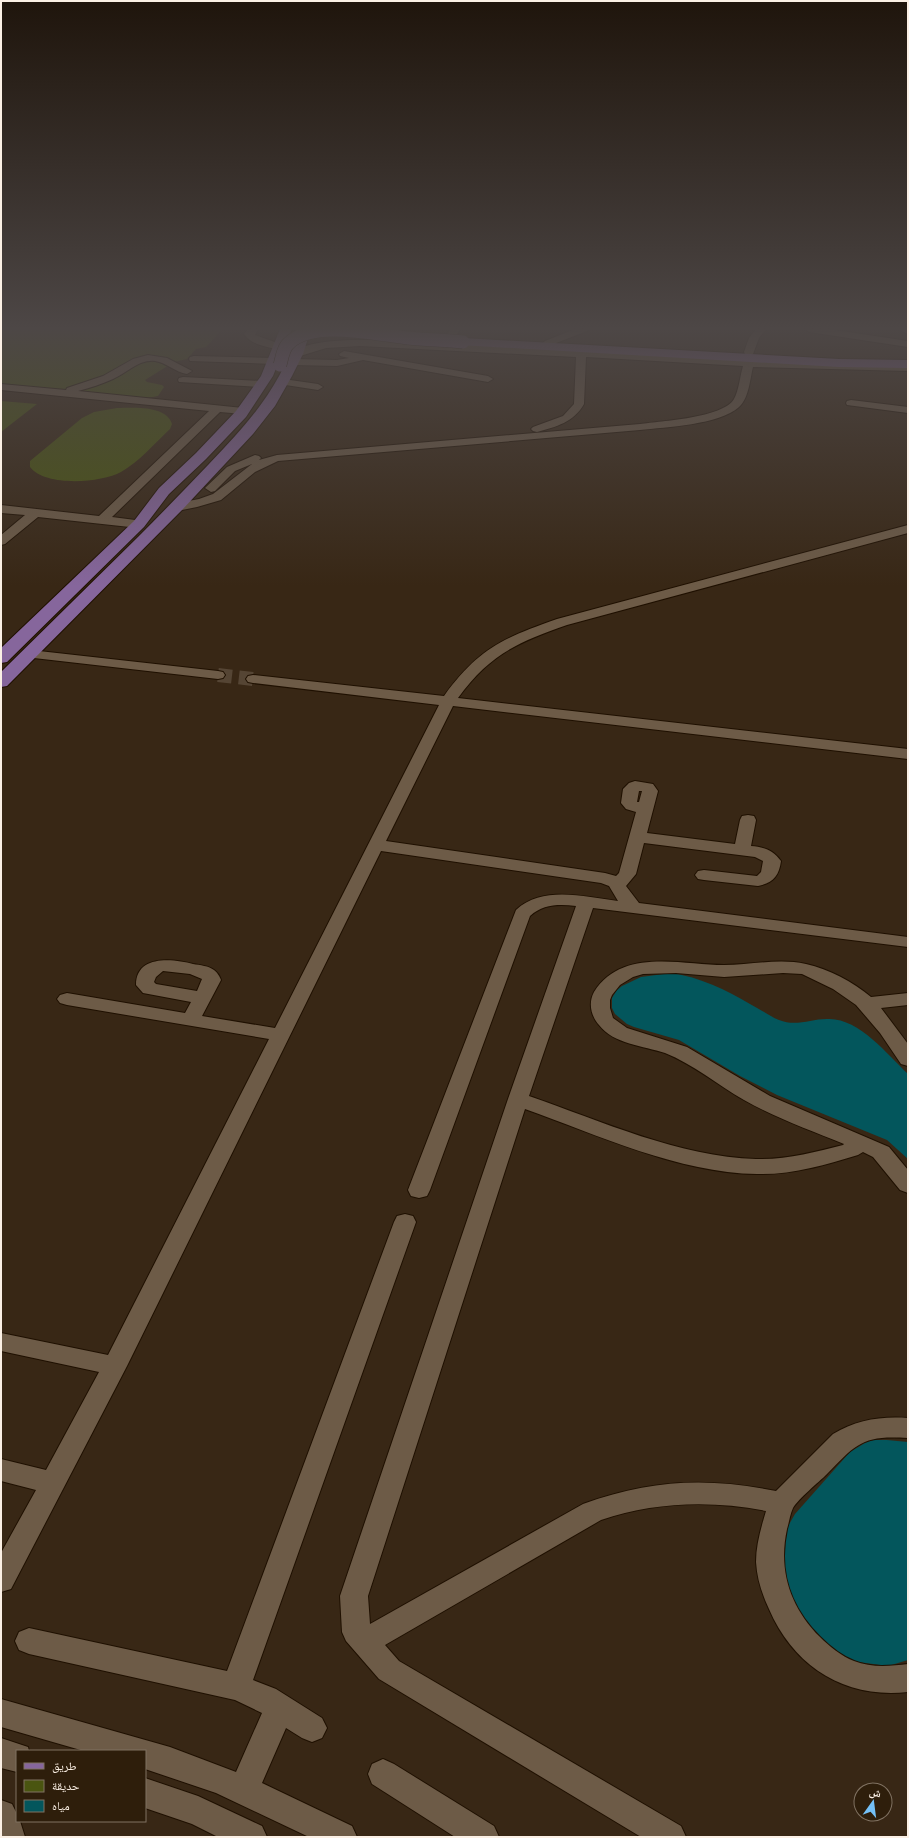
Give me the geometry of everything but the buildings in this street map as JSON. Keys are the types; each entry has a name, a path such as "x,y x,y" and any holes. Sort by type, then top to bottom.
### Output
{"main road":[{"path":"1,658 139,524 167,488 201,456 239,415"},
{"path":"152,509 179,488 226,443 249,415"},
{"path":"1,682 177,507 261,415"},
{"path":"1,658 27,657"}],"street":[{"path":"102,520 211,415"},
{"path":"192,491 210,489 238,464 269,455 506,434 545,427 569,415"},
{"path":"177,507 205,502 216,497 255,466 277,458 689,422 717,415"},
{"path":"559,421 562,427 573,433"},
{"path":"545,427 557,429 559,434"},
{"path":"1,509 139,524"},
{"path":"1,541 35,513"},
{"path":"1,1580 115,1366 448,701 473,669 489,654 504,645 526,635 569,620 908,530"},
{"path":"27,657 218,675"},
{"path":"253,679 908,754"},
{"path":"645,808 627,874 618,888 593,904 518,1099 354,1596 356,1632 389,1670 670,1837"},
{"path":"742,850 748,820"},
{"path":"637,837 759,852 769,857 772,864 768,877 754,882 704,875"},
{"path":"376,845 605,878 612,881 633,908"},
{"path":"419,1190 522,914 529,907 546,900 593,904 908,942"},
{"path":"908,1059 866,1004 856,996 814,972 802,968 789,967 724,971 662,966 644,968 621,976 605,990 601,999 600,1005 605,1020 618,1031 675,1050 763,1101 881,1152 908,1185"},
{"path":"190,1020 202,998"},
{"path":"67,999 281,1035"},
{"path":"866,1004 908,999"},
{"path":"518,1099 687,1158 727,1165 758,1167 804,1163 850,1150 862,1143"},
{"path":"236,1687 405,1222"},
{"path":"1,1342 115,1366"},
{"path":"908,1428 871,1429 851,1435 842,1441 781,1503 773,1531 770,1562 778,1599 792,1626 816,1651 842,1670 859,1676 892,1680 908,1678"},
{"path":"1,1470 53,1483"},
{"path":"364,1642 592,1512 610,1504 650,1497 702,1493 731,1493 781,1503"},
{"path":"29,1640 236,1687 251,1692 280,1707 312,1728"},
{"path":"243,1790 280,1707"},
{"path":"1,1713 130,1750"},
{"path":"1,1753 16,1758"},
{"path":"146,1754 198,1772 243,1790 300,1816 341,1837"},
{"path":"384,1774 483,1837"},
{"path":"146,1794 198,1811 250,1837"},
{"path":"1,1815 9,1837"}],"green space":[{"path":"1,415 23,415 1,432"},
{"path":"88,415 165,415 172,424 170,429 140,458 128,468 112,476 87,481 60,480 48,478 37,473 30,467 30,461 82,418"}],"water":[{"path":"671,973 712,985 732,994 772,1017 785,1022 797,1023 821,1019 839,1020 861,1030 881,1047 908,1074 908,1159 887,1140 777,1095 740,1076 679,1040 634,1027 627,1024 615,1014 612,1008 612,998 617,990 622,986 641,977"},
{"path":"873,1440 908,1442 908,1660 888,1666 858,1662 841,1657 799,1619 783,1569 787,1528 795,1514 850,1452"}],"tunnel":[{"path":"218,675 253,679"}]}
